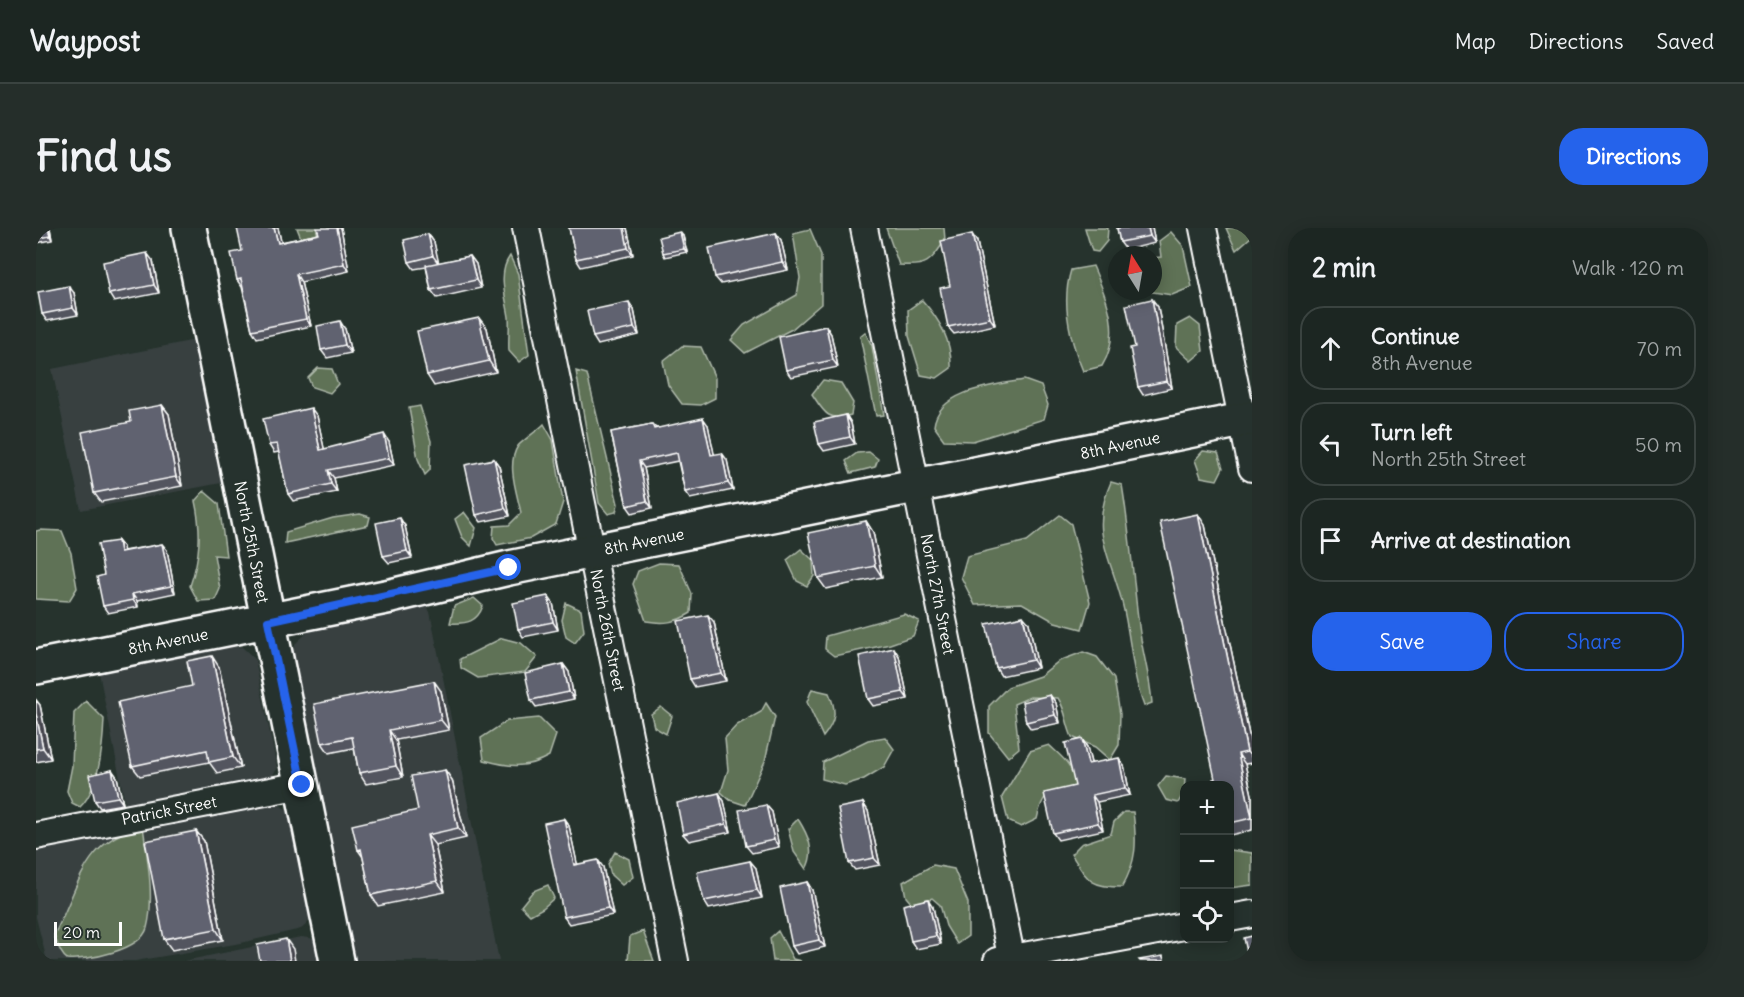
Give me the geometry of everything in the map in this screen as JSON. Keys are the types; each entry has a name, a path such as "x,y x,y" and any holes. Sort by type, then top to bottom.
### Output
{"street":[{"name":"North 25th Street","path":"189,228 337,961"},
{"name":"North 26th Street","path":"526,228 675,961"},
{"name":"North 27th Street","path":"864,228 1007,960"},
{"path":"1203,228 1247,419 1252,468"},
{"name":"8th Avenue","path":"36,668 592,551 1247,419"},
{"name":"Patrick Street","path":"36,836 302,785"},
{"path":"1234,917 1252,914"},
{"path":"1007,960 1180,927"}],"shaded area":[{"path":"195,340 221,483 81,510 52,369"},
{"path":"427,607 430,612 499,961 351,961 291,659 296,643 309,631"},
{"path":"242,647 255,659 277,767 272,777 267,781 126,809 99,672"},
{"path":"275,802 287,810 290,816 310,916 307,924 301,929 241,943 135,961 47,961 36,917 36,845"},
{"path":"301,937 316,939 320,961 184,961"}],"green space":[{"path":"297,228 316,228 320,242 305,248"},
{"path":"886,228 944,228 945,240 927,262 916,265 899,265"},
{"path":"1085,228 1108,228 1107,241 1098,252 1092,251"},
{"path":"1226,228 1252,228 1252,236 1236,250"},
{"path":"810,229 821,255 821,304 792,329 745,353 731,340 744,325 797,295 800,278 793,233"},
{"path":"1171,232 1183,246 1192,287 1172,295 1162,293 1162,246 1160,246 1159,241"},
{"path":"510,256 518,274 529,355 519,362 509,351 509,317 503,278"},
{"path":"1093,266 1107,303 1112,329 1111,341 1102,366 1083,371 1068,321 1068,283 1071,270"},
{"path":"922,300 944,331 951,358 951,368 937,378 921,375 909,336 908,310"},
{"path":"1190,318 1200,326 1203,351 1191,361 1176,347 1177,325"},
{"path":"865,332 872,346 884,415 876,416 860,336"},
{"path":"682,346 701,347 715,378 715,398 701,405 682,404 668,385 663,361"},
{"path":"318,368 332,369 338,384 330,393 312,387 308,378"},
{"path":"576,371 587,374 618,504 616,512 608,514 599,503"},
{"path":"823,380 841,383 853,403 851,415 836,417 823,410 812,394"},
{"path":"1024,380 1041,386 1048,405 1044,419 973,441 944,440 934,426 938,414 946,404 957,397 984,387"},
{"path":"420,406 431,441 430,470 425,475 418,459 409,408"},
{"path":"544,424 553,440 563,502 556,524 531,538 497,545 493,538 494,526 509,525 521,513 513,470 515,453 520,444"},
{"path":"1203,451 1218,453 1223,468 1217,480 1201,477 1195,460"},
{"path":"869,452 878,459 875,467 851,473 846,461 857,453"},
{"path":"1111,482 1122,485 1125,503 1139,626 1152,703 1144,706 1136,680 1122,602 1104,543 1102,515"},
{"path":"204,491 219,504 226,556 214,555 220,589 215,600 198,601 190,586 199,544 199,523 195,501"},
{"path":"464,512 476,528 471,546 462,537 455,519"},
{"path":"360,514 370,517 368,525 285,543 286,532 333,518"},
{"path":"1060,515 1071,524 1090,602 1082,629 1055,622 1022,603 975,605 961,577 967,556 1027,541"},
{"path":"36,531 62,531 71,553 77,588 69,601 36,599"},
{"path":"801,549 813,560 814,576 807,586 797,581 787,560"},
{"path":"659,563 679,564 692,594 691,613 669,622 646,621 633,584 638,571"},
{"path":"474,598 483,606 478,616 471,621 450,623 454,606"},
{"path":"566,603 581,610 584,631 575,643 566,637 562,620"},
{"path":"904,614 919,621 913,636 890,644 834,656 825,649 826,636"},
{"path":"502,638 521,643 537,657 525,672 478,678 461,668 460,659"},
{"path":"1083,652 1097,657 1114,679 1120,714 1119,745 1110,760 1095,747 1072,737 1058,698 1030,697 1014,704 1019,748 1008,757 989,733 989,706 1008,687 1040,676 1059,661"},
{"path":"812,689 829,693 833,705 833,721 823,737 807,702"},
{"path":"86,701 104,719 96,778 92,789 80,807 72,803 67,791 72,766 74,713"},
{"path":"766,703 775,717 765,761 745,805 730,800 721,792 728,770 725,738 737,725 761,712"},
{"path":"661,707 672,716 666,734 654,727 651,714"},
{"path":"539,718 556,735 549,756 533,763 517,766 484,760 481,738 507,721"},
{"path":"885,737 894,749 884,767 864,779 845,785 822,779 823,762 868,740"},
{"path":"1049,745 1070,768 1075,787 1048,795 1042,803 1037,819 1021,827 1008,821 1002,797 1030,751"},
{"path":"1166,776 1185,779 1185,781 1180,781 1178,803 1166,800 1158,786"},
{"path":"1124,812 1133,812 1135,851 1131,869 1122,887 1102,886 1086,876 1071,854 1081,844 1111,834 1114,822"},
{"path":"798,819 810,843 810,856 806,869 794,852 788,829"},
{"path":"143,826 150,903 147,928 143,936 112,953 67,959 54,935 85,868 94,854 107,843 122,833"},
{"path":"1234,851 1252,853 1252,885 1234,887"},
{"path":"615,852 629,859 633,877 622,885 611,875 608,864"},
{"path":"933,865 954,869 968,903 968,936 957,944 946,926 940,905 932,898 913,905 906,897 903,882"},
{"path":"548,885 554,898 543,908 530,915 521,906 533,891"},
{"path":"643,931 654,961 628,961 630,936"},
{"path":"778,931 793,959 801,961 773,961 770,938"}],"building":[{"path":"36,228 48,228 50,236 36,239"},
{"path":"237,228 274,228 278,243 319,234 317,228 337,228 344,264 296,274 306,319 252,330 241,279 237,280 231,253 242,251"},
{"path":"569,228 624,228 628,248 576,259"},
{"path":"1117,228 1148,228 1150,236 1120,242"},
{"path":"680,232 684,249 663,253 659,237"},
{"path":"776,233 782,262 715,277 709,248"},
{"path":"428,234 433,256 409,262 404,240"},
{"path":"972,234 990,318 948,327 940,288 950,286 941,241"},
{"path":"147,253 154,285 109,294 103,262"},
{"path":"470,256 476,280 431,290 426,265"},
{"path":"69,286 73,308 42,314 38,292"},
{"path":"1152,300 1167,381 1138,387 1130,348 1135,347 1126,305"},
{"path":"629,302 634,328 593,337 587,311"},
{"path":"479,318 489,361 427,375 417,331"},
{"path":"340,321 345,345 321,350 317,326"},
{"path":"826,326 833,360 786,370 779,337"},
{"path":"162,405 176,477 94,493 82,432 131,422 129,411"},
{"path":"311,408 320,450 384,434 389,458 328,470 331,484 288,494 277,444 269,445 263,419"},
{"path":"846,415 850,437 819,444 814,422"},
{"path":"703,418 711,455 722,453 728,483 685,492 677,453 639,461 647,501 627,506 611,432 652,424 654,429"},
{"path":"494,459 505,508 476,515 465,465"},
{"path":"1198,514 1247,752 1238,754 1252,818 1234,822 1234,781 1213,781 1215,779 1160,522"},
{"path":"400,518 407,551 383,556 376,523"},
{"path":"866,521 875,566 818,578 808,533"},
{"path":"118,541 120,552 162,544 171,586 132,594 133,600 103,606 97,577 104,575 98,544"},
{"path":"548,596 553,622 518,629 513,603"},
{"path":"708,615 721,673 690,679 678,621"},
{"path":"1023,616 1033,660 996,668 986,624"},
{"path":"894,648 903,692 868,699 859,656"},
{"path":"212,656 233,757 209,762 207,750 132,766 118,702 192,686 187,661"},
{"path":"563,664 569,692 531,700 525,673"},
{"path":"434,681 441,720 389,730 396,766 359,773 352,737 322,743 314,704"},
{"path":"1050,695 1055,715 1026,722 1022,702"},
{"path":"36,714 43,748 36,749"},
{"path":"1082,739 1088,764 1119,758 1125,788 1092,795 1098,823 1053,833 1044,793 1075,786 1065,743"},
{"path":"112,770 118,797 95,801 89,775"},
{"path":"445,770 458,828 427,835 437,881 371,895 361,849 358,850 352,825 418,810 411,776"},
{"path":"719,793 726,824 683,834 677,803"},
{"path":"863,803 874,858 849,863 838,808"},
{"path":"766,805 774,840 746,846 739,810"},
{"path":"564,819 574,865 598,860 608,908 564,917 544,823"},
{"path":"196,831 216,929 164,939 145,841"},
{"path":"750,861 757,890 704,901 697,872"},
{"path":"807,882 819,940 792,946 780,888"},
{"path":"928,899 936,936 911,941 903,905"},
{"path":"1252,936 1252,961 1249,961 1244,938"},
{"path":"286,939 290,961 260,961 257,945"},
{"path":"1163,956 1164,961 1139,960"}],"route":[{"path":"302,785 268,621 391,596 509,568"}]}
